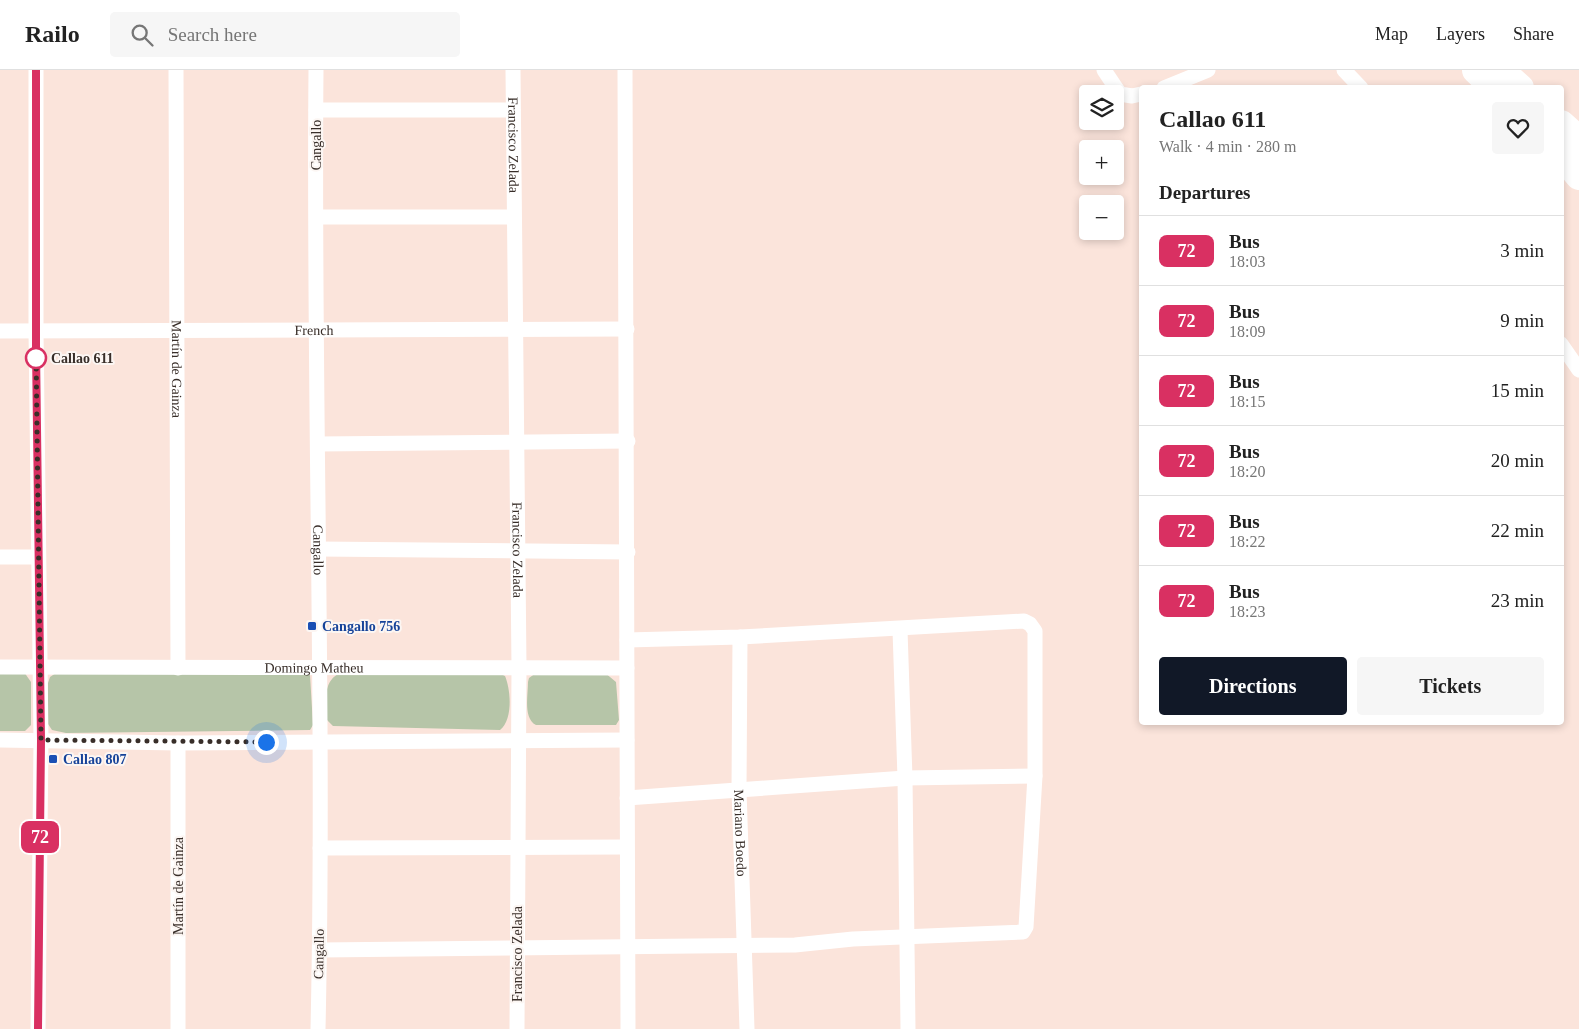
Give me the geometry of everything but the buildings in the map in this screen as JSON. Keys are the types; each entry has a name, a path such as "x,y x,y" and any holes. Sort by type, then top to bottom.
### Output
{"highway":[{"path":"1476,70 1492,85"},
{"path":"1500,70 1517,85"},
{"path":"1564,127 1579,140"},
{"path":"1564,158 1579,176"}],"street":[{"path":"36,70 36,332 41,740 38,1029"},
{"name":"Martín de Gainza","path":"176,70 178,668"},
{"name":"Cangallo","path":"316,70 316,332 320,741 318,1029"},
{"name":"Francisco Zelada","path":"513,70 519,668 517,1029"},
{"path":"625,70 628,441 626,740 628,1029"},
{"path":"1104,70 1120,94 1132,96 1139,94"},
{"path":"1171,85 1208,70"},
{"path":"1344,70 1358,85"},
{"path":"316,110 513,110"},
{"path":"316,217 514,217"},
{"name":"French","path":"0,331 316,332 627,329"},
{"path":"1564,348 1579,370"},
{"path":"318,444 628,441"},
{"path":"318,549 628,552"},
{"path":"0,557 38,557"},
{"path":"320,950 742,946 1023,932 1026,927 1035,776 1035,631 1030,624 1024,622 900,630 627,640"},
{"path":"900,630 905,778 908,1029"},
{"name":"Mariano Boedo","path":"740,637 739,790 742,946 747,1029"},
{"name":"Domingo Matheu","path":"0,667 178,668 319,666 627,668"},
{"path":"0,740 178,743 626,740"},
{"name":"Martín de Gainza","path":"178,743 178,1029"},
{"path":"627,798 905,778 1035,776"},
{"path":"320,848 626,847"}],"green space":[{"path":"24,672 31,682 31,725 25,731 0,731 0,673"},
{"path":"342,672 499,673 505,676 509,689 509,712 500,730 333,726 327,720 326,699 328,686 335,676"},
{"path":"604,672 616,682 619,720 616,725 536,725 532,722 527,706 528,682 529,678 536,673"},
{"path":"56,673 310,675 313,725 310,730 66,733 52,730 48,724 48,683 50,677"}],"bus line":[{"name":"72","path":"36,70 36,350 41,740 38,1029"}],"place":[{"name":"Callao 611","path":"36,358"},
{"name":"Cangallo 756","path":"312,626"},
{"name":"Callao 807","path":"53,759"}],"route":[{"path":"36,358 36,350 41,740 178,743 266,742"}]}
